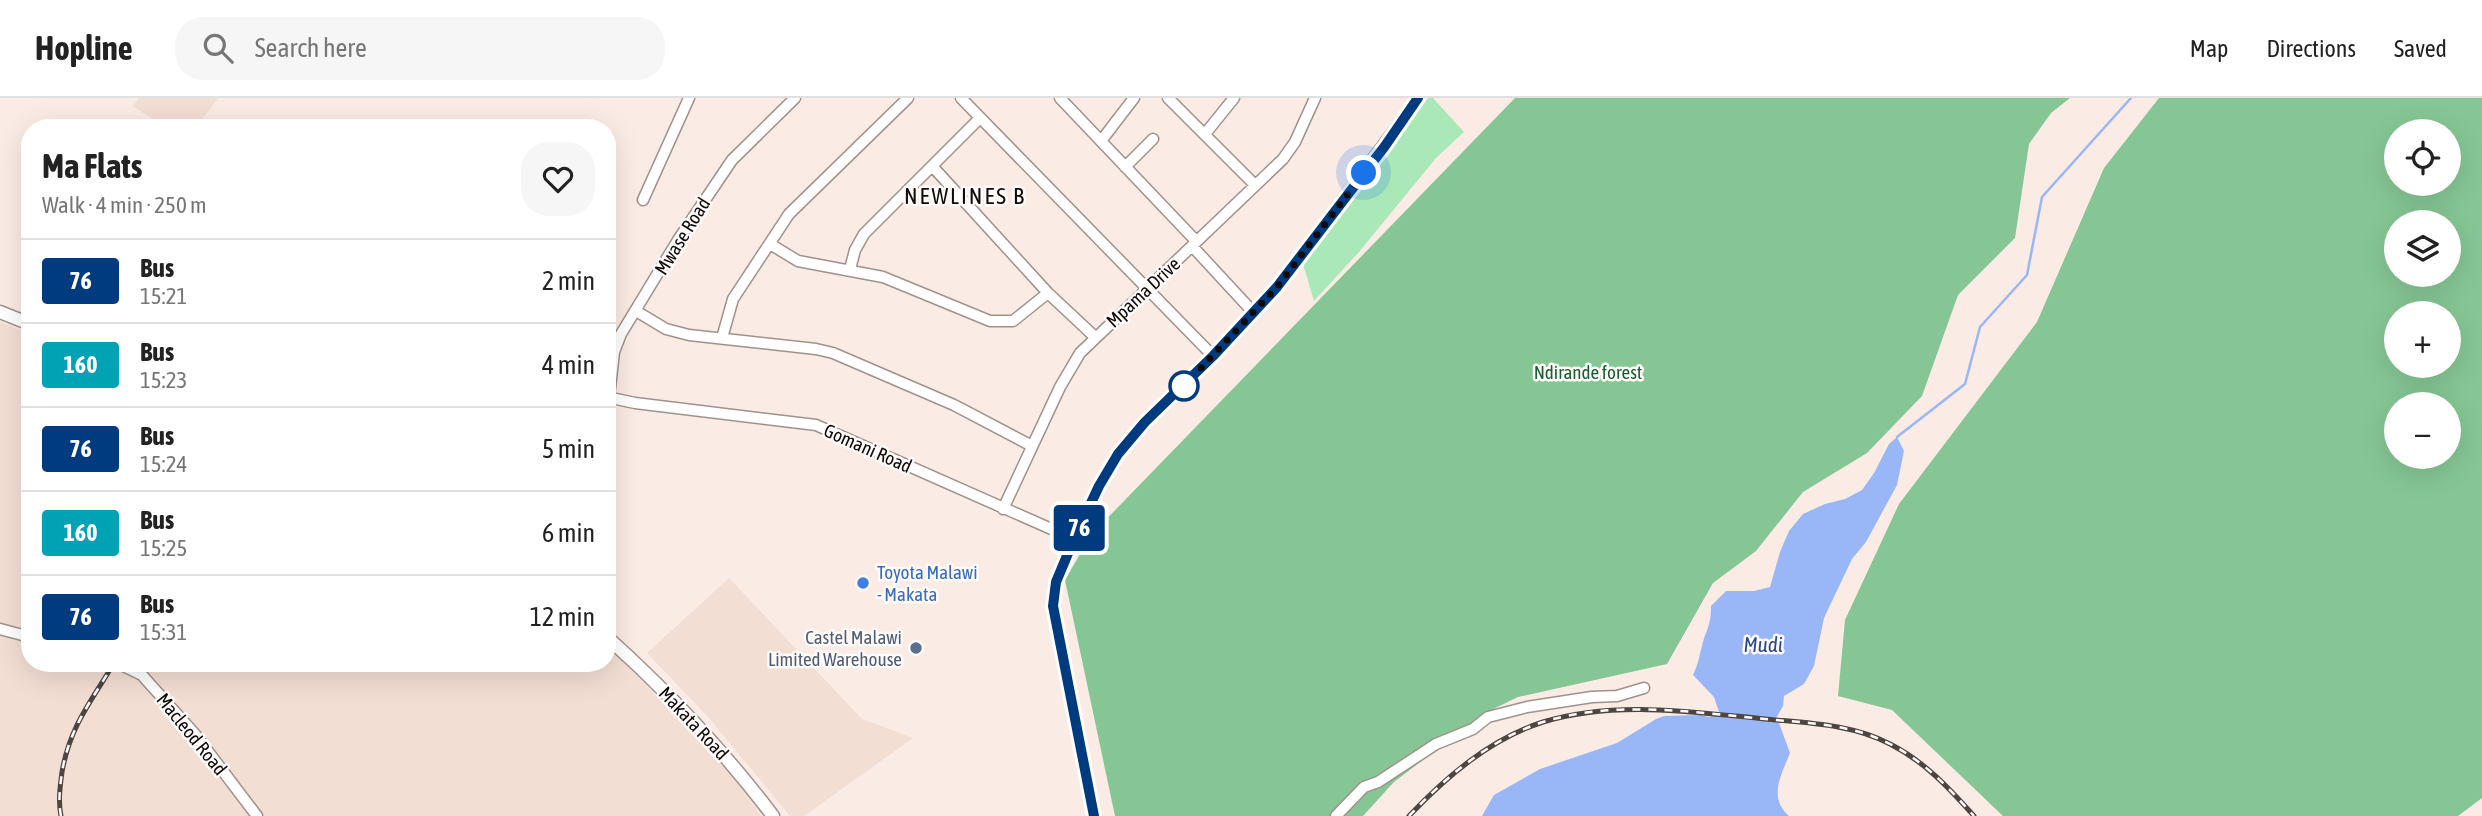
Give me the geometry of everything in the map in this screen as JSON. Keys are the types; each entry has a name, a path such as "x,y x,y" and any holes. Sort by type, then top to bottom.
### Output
{"main road":[{"path":"0,312 21,320"},
{"name":"Makata Road","path":"616,646 695,722 745,778 773,816"}],"street":[{"path":"643,200 689,98"},
{"path":"722,338 733,299 800,202 908,98"},
{"path":"961,98 1213,356"},
{"path":"1060,98 1194,243 1254,313"},
{"path":"1101,141 1133,98"},
{"path":"1168,98 1255,185"},
{"path":"1205,134 1234,98"},
{"name":"Mpama Drive","path":"1003,509 1070,367 1095,337 1148,290 1290,151 1315,98"},
{"path":"1094,816 1053,606 1056,582 1074,539 1099,486 1118,454 1145,422 1213,356 1277,287 1408,115 1418,98"},
{"name":"Mwase Road","path":"616,347 621,334 678,240 732,160 789,100"},
{"path":"850,269 855,250 864,234 981,118"},
{"path":"1125,167 1153,139"},
{"path":"933,167 1048,293 1095,337"},
{"path":"770,244 797,261 883,277 990,321 1013,320 1048,293"},
{"path":"636,311 666,329 689,335 833,353 954,405 1032,446"},
{"name":"Gomani Road","path":"616,398 816,425 1074,539"},
{"path":"0,629 21,635"},
{"name":"Macleod Road","path":"136,672 149,682 194,733 257,816"},
{"path":"1336,816 1364,787 1378,782 1436,744 1473,729 1488,717 1527,707 1616,696 1644,688"}],"shaded area":[{"path":"139,98 218,98 203,119 152,119 133,106"},
{"path":"0,322 21,330 21,672 616,672 616,654 740,785 761,816 0,816"},
{"path":"729,578 862,719 913,738 804,816 790,816 709,718 647,653"}],"green space":[{"path":"1428,98 1433,98 1464,132 1436,158 1359,252 1314,301 1303,264"},
{"name":"Ndirande forest","path":"1515,98 2070,98 2051,113 2029,144 2015,238 1958,295 1922,396 1867,453 1803,492 1756,551 1713,583 1667,664 1518,697 1483,714 1394,782 1363,816 1115,816 1065,580 1091,535"},
{"path":"2159,98 2482,98 2482,798 2458,816 2003,816 1892,710 1838,696 1845,620 1899,504 2037,322 2104,168"}],"water":[{"name":"Mudi","path":"1897,437 1904,451 1897,485 1866,542 1852,559 1824,618 1814,666 1804,684 1784,696 1783,706 1775,720 1779,723 1790,753 1778,786 1779,802 1789,816 1482,816 1494,795 1540,769 1617,743 1656,719 1664,716 1720,715 1714,697 1693,675 1709,623 1711,606 1726,591 1754,591 1770,587 1789,531 1803,514 1862,490 1889,444"}],"waterway":[{"path":"1897,437 1965,384 1980,327 2027,275 2042,197 2131,98"}],"railway":[{"path":"61,816 59,799 62,772 70,741 82,715 108,672"},
{"path":"1409,816 1438,787 1505,738 1543,722 1570,715 1625,710 1681,711 1797,722 1860,732 1890,744 1914,758 1945,785 1974,816"}],"bus line":[{"name":"76","path":"1094,816 1053,606 1056,582 1074,539 1105,474 1118,454 1145,422 1174,396 1277,287 1385,146 1418,98"}],"place":[{"name":"Toyota Malawi - Makata","path":"863,583"},
{"name":"Castel Malawi Limited Warehouse","path":"916,648"}],"district":[{"name":"NEWLINES B","path":"965,196"}],"route":[{"path":"1184,386 1277,287 1364,173"}]}
